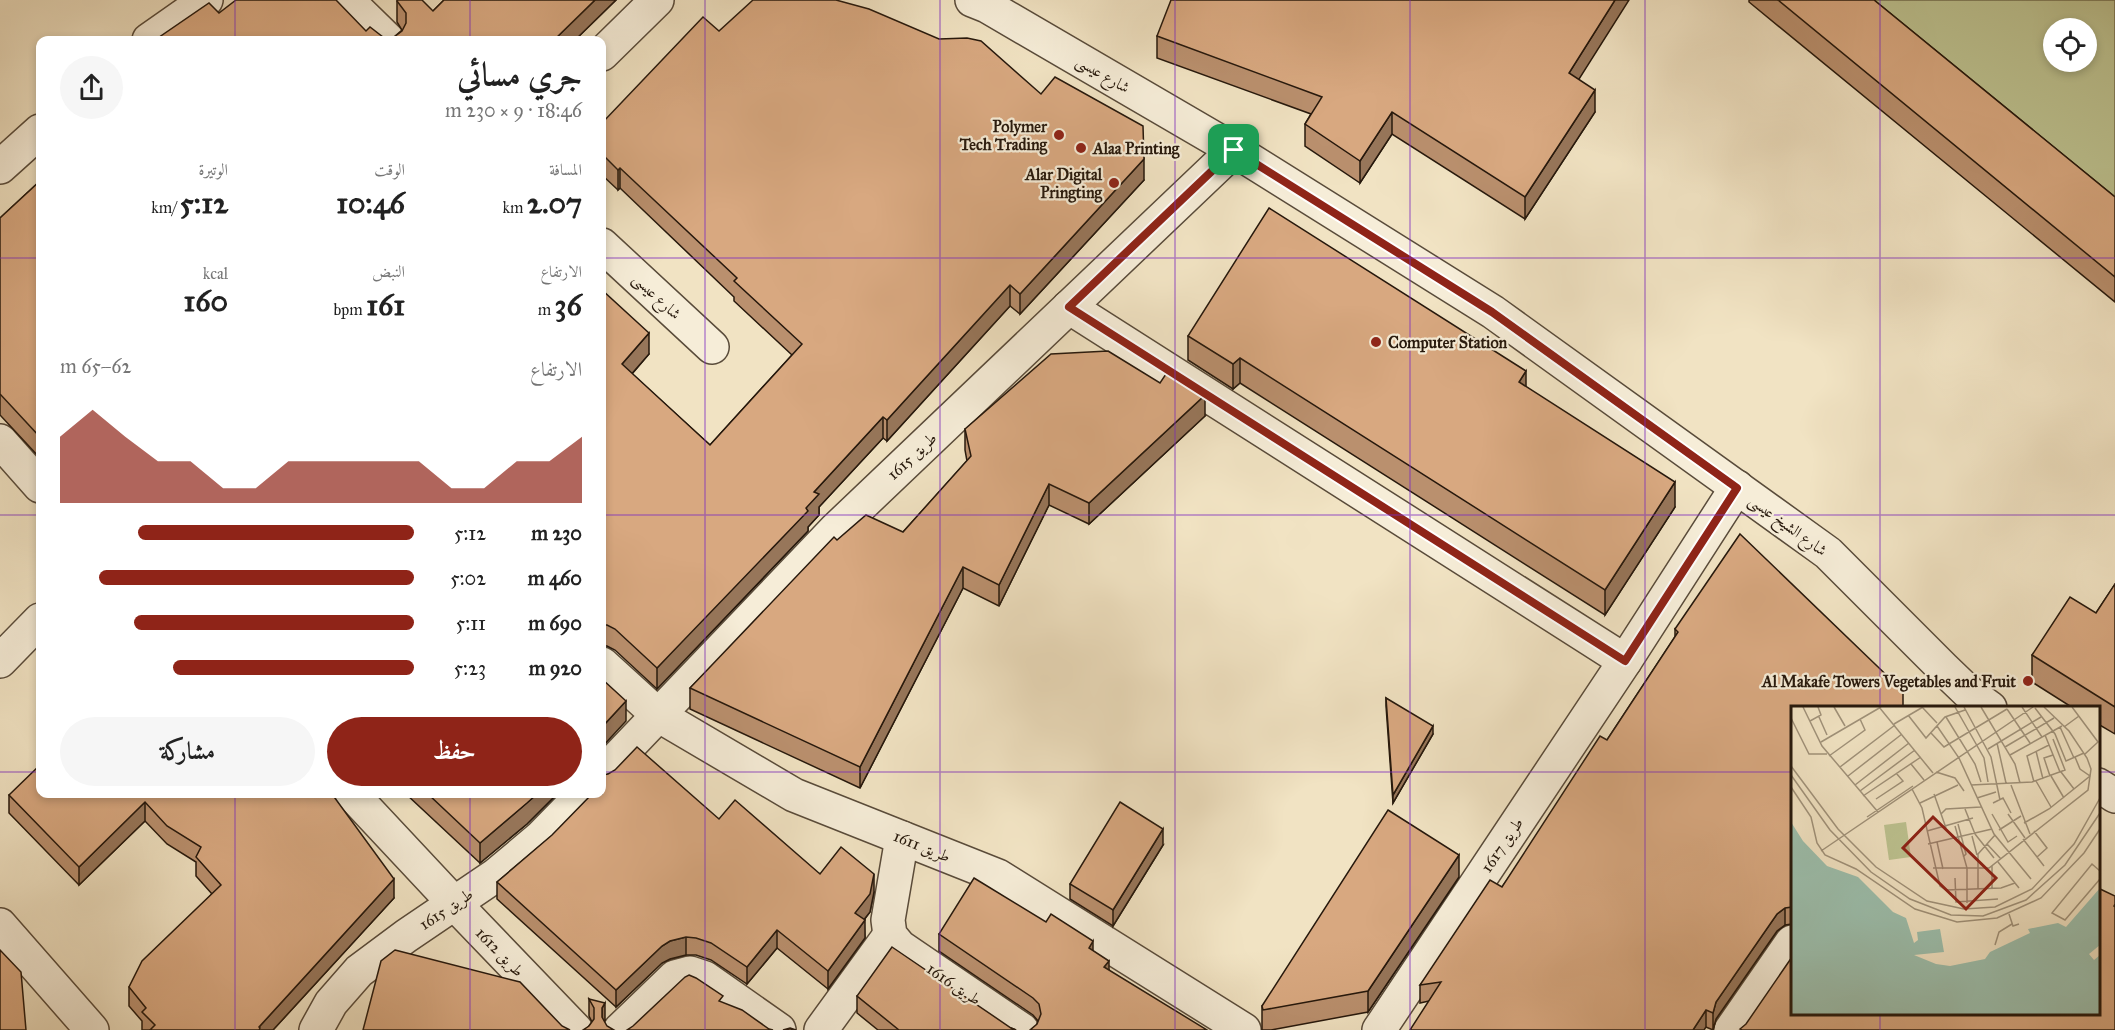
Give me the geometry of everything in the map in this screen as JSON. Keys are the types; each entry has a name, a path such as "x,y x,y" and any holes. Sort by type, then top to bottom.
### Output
{"street":[{"path":"155,36 206,0"},
{"path":"347,0 384,36"},
{"path":"606,50 657,0"},
{"name":"شارع عيسى","path":"972,0 987,6 1234,150"},
{"path":"0,167 36,135"},
{"name":"طريق 1615","path":"606,770 837,529 1234,150"},
{"name":"شارع الشيخ عيسى","path":"1234,150 1492,312 1828,553 1972,702"},
{"name":"شارع عيسى","path":"606,249 712,347"},
{"path":"1069,307 1625,661"},
{"path":"0,441 36,482"},
{"name":"طريق 1617","path":"1379,1030 1625,661 1737,488"},
{"path":"0,661 36,624"},
{"name":"طريق 1611","path":"606,668 658,715 794,795 998,876 1244,1030"},
{"path":"2100,785 2115,796"},
{"name":"طريق 1612","path":"356,798 576,1030"},
{"name":"طريق 1615","path":"316,1030 331,1004 359,970 496,875 540,838 579,798"},
{"path":"821,1030 890,935 888,920 902,838"},
{"path":"0,925 76,1023"},
{"name":"طريق 1616","path":"890,935 900,947 1022,1030"},
{"path":"1731,1030 1791,943"},
{"path":"620,1030 675,977 690,974 705,978 779,1030"}],"green space":[{"path":"1853,0 2115,0 2115,211"}],"building":[{"path":"236,0 336,0 366,31 370,27 382,36 161,36 209,3 219,13"},
{"path":"398,0 422,0 433,11 444,0 595,0 558,36 395,36 402,31 406,23 406,13"},
{"path":"753,0 836,0 869,9 939,39 967,38 981,41 1041,94 1055,77 1143,126 1144,159 1020,294 1010,285 887,420 883,417 814,492 819,494 806,508 808,511 657,668 615,629 606,625 606,294 649,333 622,364 710,445 802,344 734,281 737,278 620,168 618,170 606,158 606,119 703,17 719,31"},
{"path":"1171,0 1615,0 1569,73 1595,90 1525,197 1392,112 1360,161 1305,124 1322,97 1157,36"},
{"path":"1778,0 1874,0 2115,197 2115,277"},
{"path":"36,185 36,433 0,394 0,218"},
{"path":"1269,208 1526,371 1519,382 1675,482 1605,590 1240,358 1233,364 1188,336"},
{"path":"1108,351 1160,383 1168,371 1205,395 1089,503 1049,484 999,585 963,567 860,767 690,688 834,537 837,540 866,515 903,532 971,456 965,429 1051,354"},
{"path":"1740,534 1903,691 1903,706 1791,706 1791,907 1785,908 1777,914 1716,1002 1713,1013 1706,1010 1693,1030 1410,1030 1441,982 1420,985 1490,880 1502,887 1600,736 1607,740 1678,632 1675,629"},
{"path":"2115,584 2115,707 2032,655 2070,597 2096,613"},
{"path":"606,683 626,701 606,723"},
{"path":"1386,698 1433,726 1393,795"},
{"path":"637,747 719,819 735,800 820,874 841,847 874,874 870,894 855,913 865,920 828,971 777,930 747,967 711,943 686,937 670,941 662,946 616,990 497,882 552,835 588,798 606,798 606,774 615,770"},
{"path":"36,769 36,798 335,798 394,879 259,1027 259,1030 150,1030 155,1025 142,1012 146,1008 129,987 142,961 221,885 196,857 201,847 167,826 145,802 79,867 9,795"},
{"path":"432,798 532,798 480,843"},
{"path":"1120,802 1163,829 1113,910 1070,884"},
{"path":"1388,810 1459,855 1368,991 1263,1010 1262,1006"},
{"path":"974,878 1046,922 1051,914 1093,941 1089,948 1109,961 1104,967 1207,1030 1030,1030 1037,1024 1041,1014 1039,1004 939,934"},
{"path":"2100,889 2115,896 2115,1030 1740,1029 1746,1024 1791,958 1791,1015 2100,1015"},
{"path":"892,947 1016,1030 899,1030 857,996"},
{"path":"0,950 21,972 26,1030 0,1030"},
{"path":"395,950 520,982 562,1026 570,1030 363,1030 381,961"},
{"path":"689,975 723,996 719,1001 742,1010 773,1030 627,1030"},
{"path":"589,999 605,1003 602,1008 602,1017 607,1026 614,1030 583,1030 594,1019 594,1008"}],"place":[{"name":"Polymer Tech Trading","path":"1059,135"},
{"name":"Alaa Printing","path":"1081,148"},
{"name":"Alar Digital Pringting","path":"1114,183"},
{"name":"Computer Station","path":"1376,342"},
{"name":"Al Makafe Towers Vegetables and Fruit","path":"2028,681"}],"route":[{"path":"1234,150 1492,312 1737,488 1625,661 1069,307 1234,150"}]}
